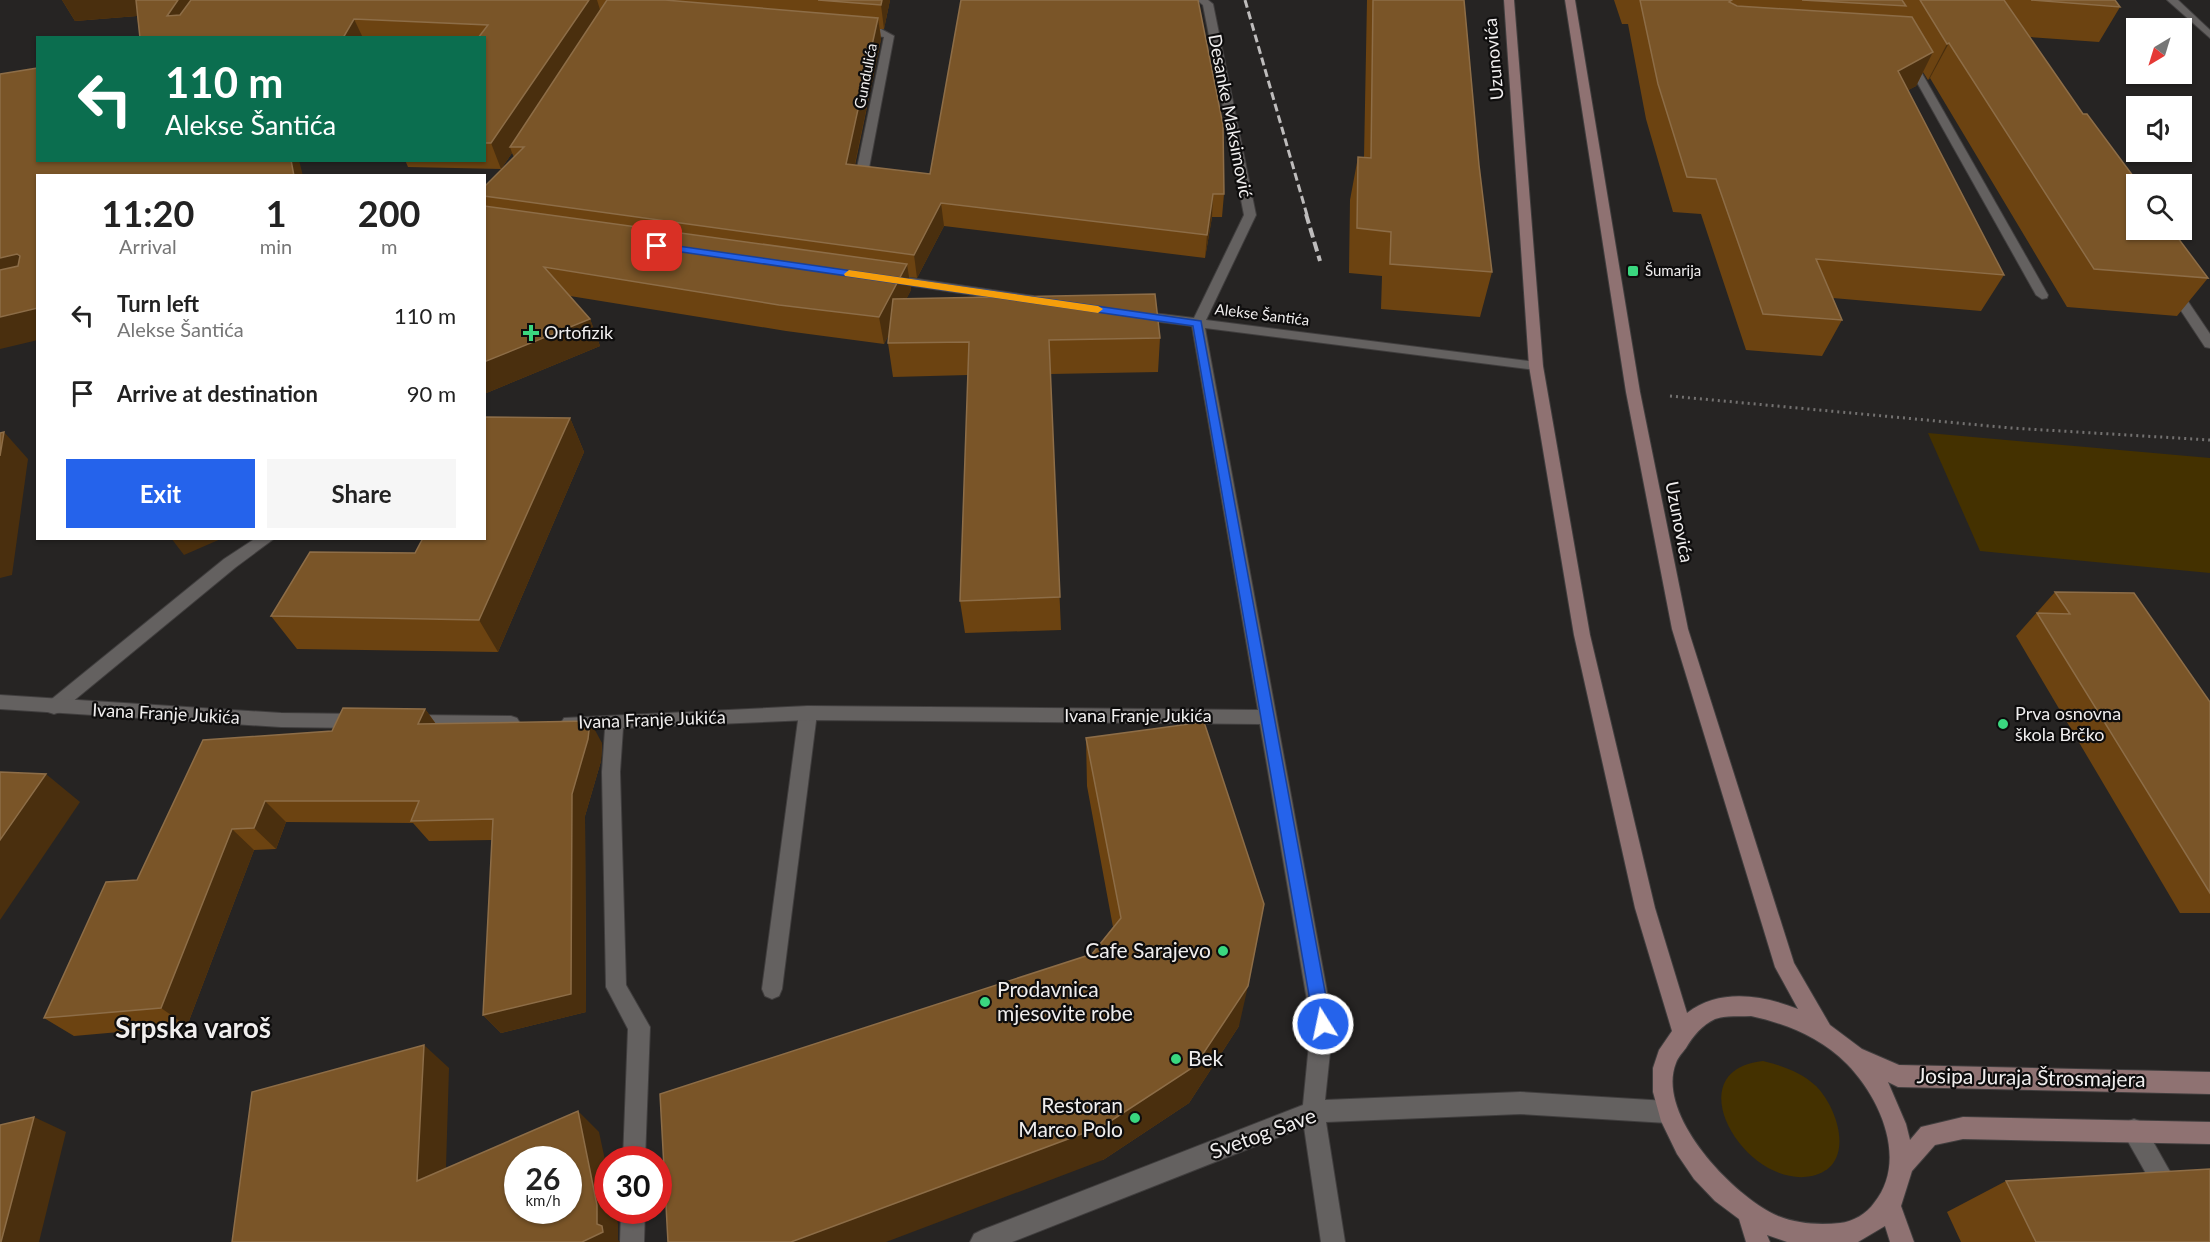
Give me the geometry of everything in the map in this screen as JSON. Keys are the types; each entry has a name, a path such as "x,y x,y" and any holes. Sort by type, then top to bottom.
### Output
{"main road":[{"name":"Uzunovića","path":"1509,0 1536,366 1582,635 1645,908 1683,1033"},
{"name":"Uzunovića","path":"1570,0 1633,392 1680,629 1785,967 1822,1031"},
{"path":"1751,1006 1786,1013 1822,1031 1856,1058 1881,1090 1897,1127 1903,1164 1896,1193 1879,1217 1853,1232 1820,1236 1784,1231 1748,1213 1711,1185 1684,1149 1667,1112 1663,1086 1665,1061 1683,1033 1691,1022 1718,1008 1751,1006"},
{"name":"Josipa Juraja Štrosmajera","path":"1856,1058 1898,1076 2210,1083"},
{"path":"1903,1164 1929,1136 1963,1128 2210,1133"},
{"path":"1889,1205 1902,1242"},
{"path":"1748,1213 1758,1242"}],"street":[{"path":"2172,0 2210,35"},
{"name":"Desanke Maksimović","path":"1198,324 1250,215 1202,3"},
{"name":"Gundulića","path":"846,29 881,32 889,36 863,168"},
{"path":"1907,55 2042,296"},
{"path":"2164,275 2210,344"},
{"path":"880,278 1045,302"},
{"name":"Alekse Šantića","path":"1127,314 1536,366"},
{"path":"1198,324 1323,1024 1313,1113 1333,1242"},
{"path":"54,707 230,563 264,540"},
{"name":"Ivana Franje Jukića","path":"0,702 280,720 373,721"},
{"path":"772,988 808,713"},
{"name":"Ivana Franje Jukića","path":"557,723 614,723 808,713 1269,717"},
{"path":"396,722 534,723"},
{"path":"614,723 611,772 616,987 639,1027 635,1146"},
{"name":"Svetog Save","path":"982,1242 1313,1113 1431,1105 1520,1103 1667,1112"},
{"path":"2134,1130 2180,1212"},
{"path":"632,1242 633,1224"}],"path":[{"path":"1633,392 2011,428 2210,440"}],"shaded area":[{"path":"1928,433 2210,458 2210,573 1980,551"},
{"path":"1763,1061 1785,1067 1810,1081 1824,1096 1831,1108 1839,1136 1839,1149 1835,1161 1826,1170 1812,1176 1787,1175 1764,1165 1744,1148 1729,1127 1722,1105 1724,1085 1737,1069"}],"building":[{"path":"136,0 178,0 167,16 180,15 191,0 589,0 491,143 486,143 486,36 480,36 488,25 354,19 344,36 140,36"},
{"path":"607,0 665,0 878,18 846,164 930,174 961,0 1198,0 1223,125 1224,194 1213,194 1207,235 941,203 914,255 486,196 486,185 524,147 510,147"},
{"path":"818,0 882,0 881,5"},
{"path":"1373,0 1464,0 1479,165 1492,272 1390,264 1391,232 1357,228 1358,157 1371,158"},
{"path":"1640,0 1732,0 1729,2 1737,6 1912,17 1933,52 1898,71 2004,275 1816,259 1842,320 1763,314 1716,179 1687,177 1658,84"},
{"path":"1802,0 1902,0 1906,6"},
{"path":"1920,0 2004,0 2083,114 2087,114 2132,174 2126,174 2126,240 2180,240 2208,278 2094,269 1949,43 1947,44"},
{"path":"2031,0 2115,0 2120,7"},
{"path":"36,68 36,162 291,162 294,174 36,174 36,308 0,317 0,270 18,266 20,256 17,254 0,258 0,74"},
{"path":"486,206 907,264 879,317 779,305 544,267 590,319 486,361"},
{"path":"1155,294 1160,338 1049,340 1060,597 960,601 969,342 888,343 893,299"},
{"path":"486,417 570,418 479,620 271,616 310,552 415,553 422,540 486,540"},
{"path":"4,432 0,456 0,433"},
{"path":"2055,592 2134,593 2210,702 2210,893 2037,613 2070,614"},
{"path":"343,708 425,709 418,724 590,721 588,739 572,794 571,994 483,1015 493,819 411,821 419,801 265,801 254,828 232,829 161,1008 44,1018 106,882 137,880 203,740 332,731"},
{"path":"1204,722 1264,904 1248,986 1195,1066 1103,1126 791,1242 668,1242 667,1224 672,1224 672,1146 663,1146 660,1094 1092,954 1121,918 1086,738"},
{"path":"0,772 46,774 0,840"},
{"path":"424,1045 417,1181 578,1111 594,1190 594,1224 602,1226 603,1232 582,1242 232,1242 252,1092"},
{"path":"34,1117 1,1242 0,1242 0,1125"},
{"path":"2210,1169 2210,1242 2036,1242 2006,1181"}],"railway":[{"path":"1245,0 1307,215"},
{"path":"1306,214 1320,261"}],"slow traffic":[{"path":"849,274 1098,309"}],"place":[{"name":"Šumarija","path":"1633,271"},
{"name":"Ortofizik","path":"531,333"},
{"name":"Prva osnovna škola Brčko","path":"2003,724"},
{"name":"Cafe Sarajevo","path":"1223,951"},
{"name":"Prodavnica mjesovite robe","path":"985,1002"},
{"name":"Bek","path":"1176,1059"},
{"name":"Restoran Marco Polo","path":"1135,1118"}],"district":[{"name":"Srpska varoš","path":"193,1028"}],"route":[{"path":"657,246 1198,324 1323,1024"}]}
